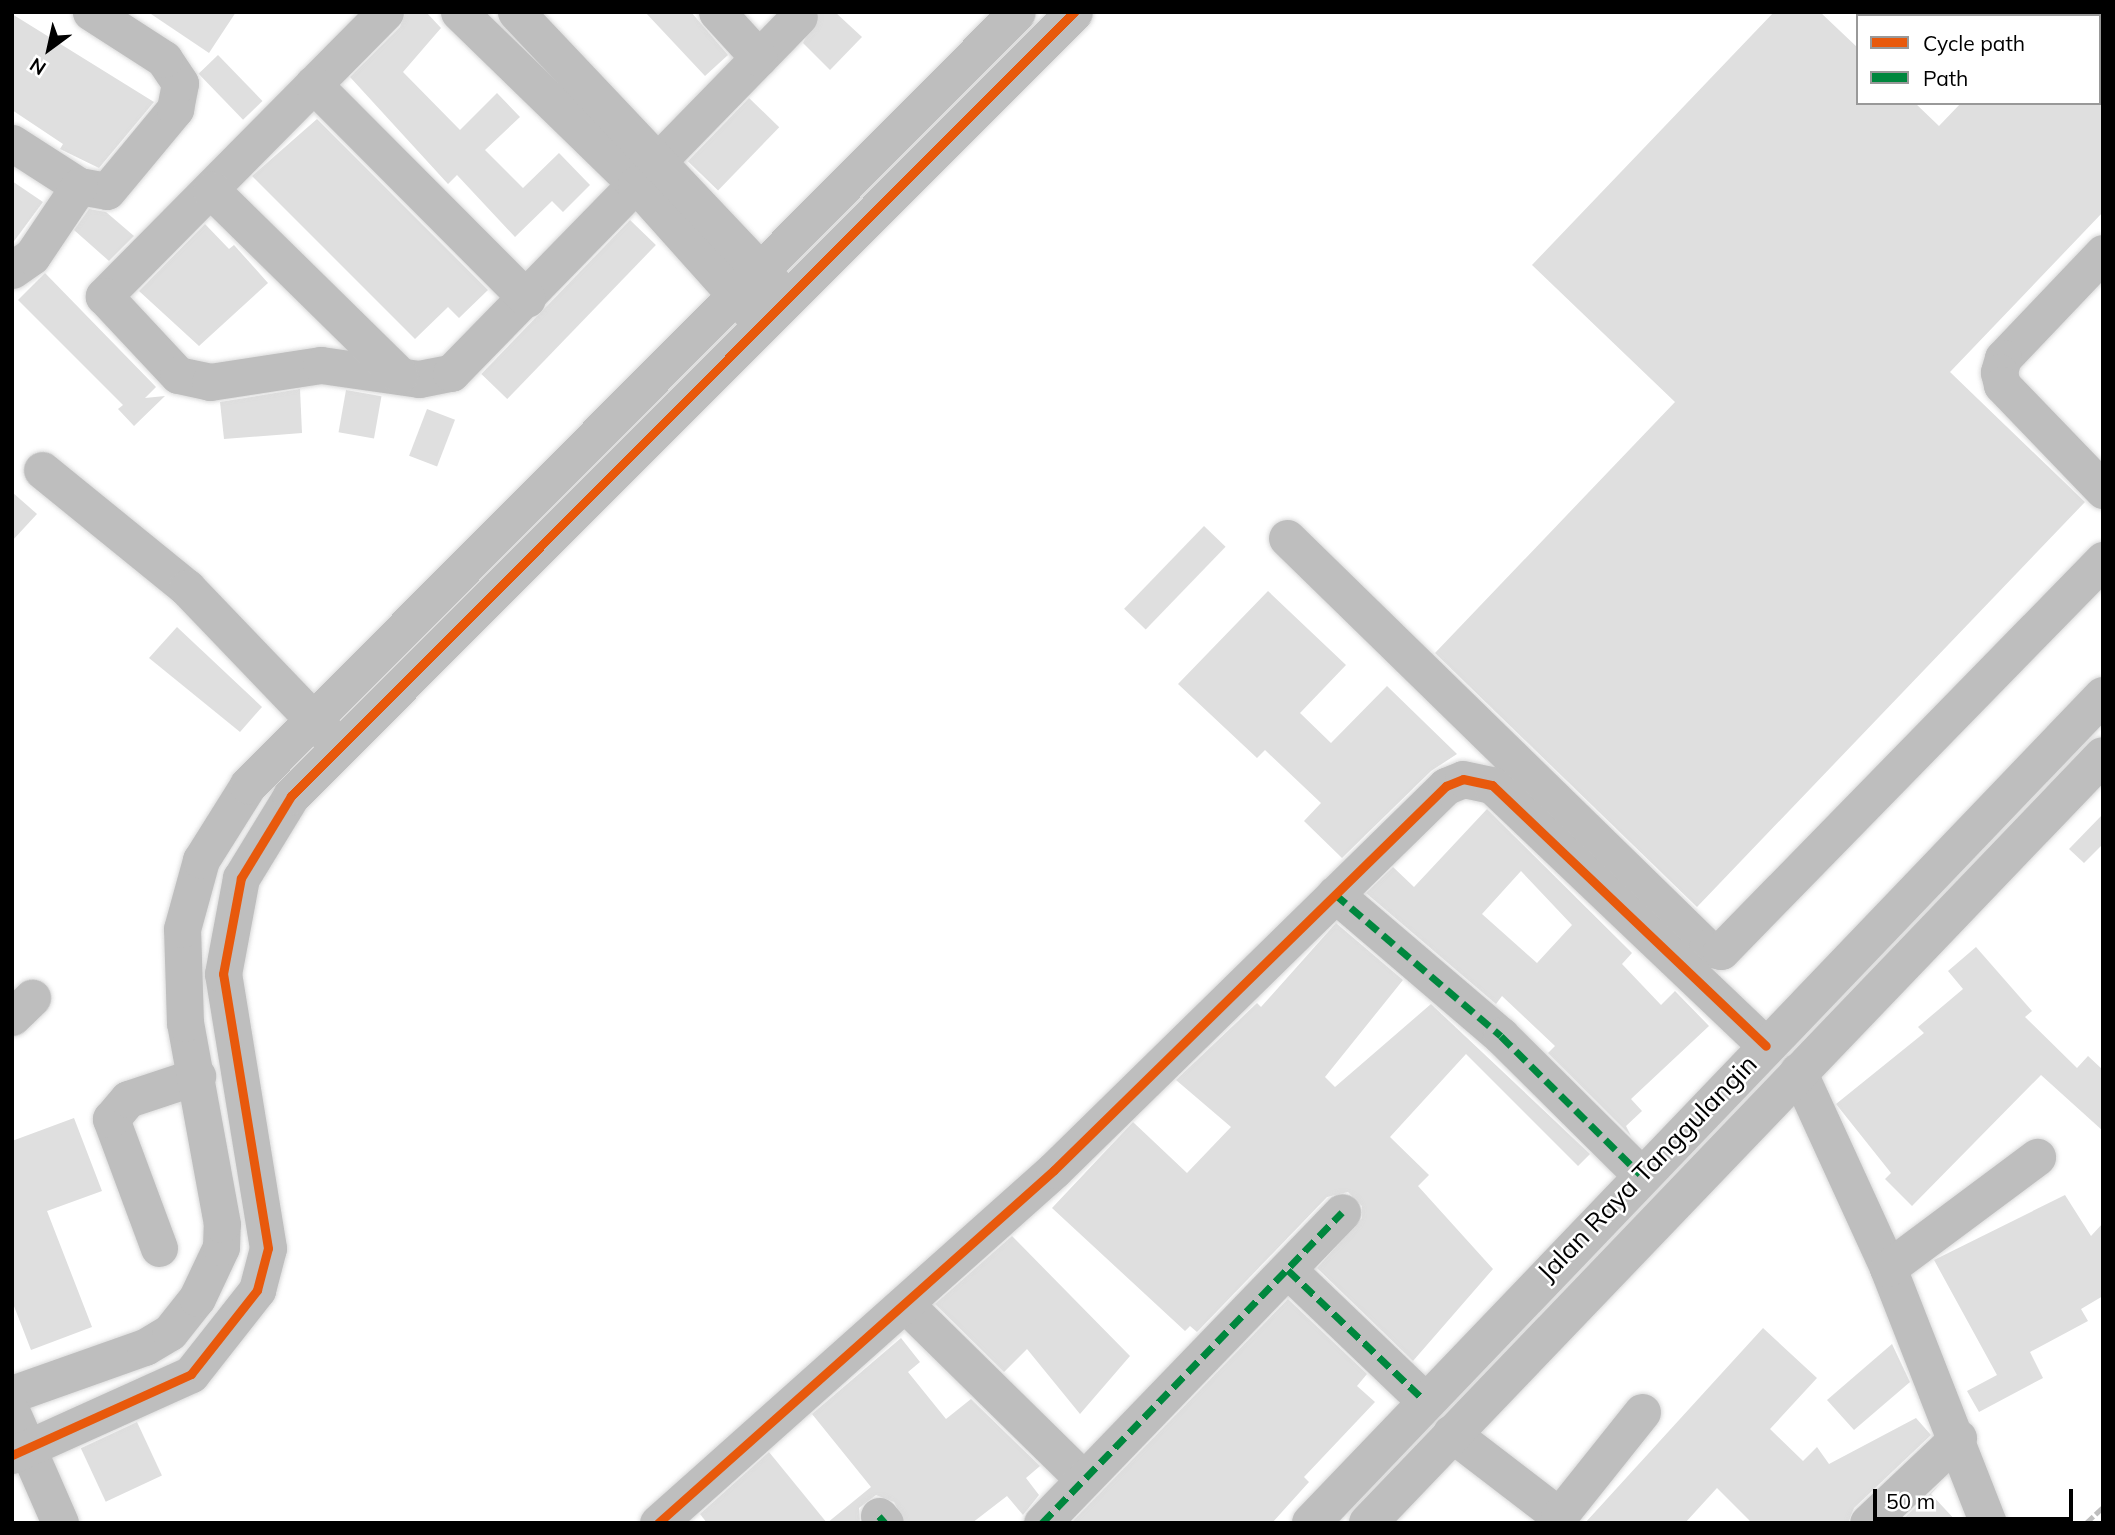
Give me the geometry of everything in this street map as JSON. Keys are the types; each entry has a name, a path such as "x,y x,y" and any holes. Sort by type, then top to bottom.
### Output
{"highway":[{"name":"Jalan Raya Tanggulangin","path":"1311,1523 1424,1400 1640,1174 2103,696"},
{"name":"Jalan Raya Tanggulangin","path":"1368,1523 1451,1433 2103,755"},
{"path":"2007,794 2014,817 2035,825"},
{"path":"1952,851 1970,859 1981,880"}],"street":[{"path":"12,143 79,186 107,191 117,184 180,98 180,83 164,59 91,12"},
{"path":"385,12 104,296 178,375 210,382 321,365 439,379 451,373 527,299 647,171 799,17"},
{"path":"459,12 647,171"},
{"path":"516,12 647,171 748,282 761,324"},
{"path":"717,12 759,58"},
{"path":"12,1394 108,1362 170,1332 197,1298 221,1247 212,1166 183,995 186,902 219,825 309,718 1017,12"},
{"path":"21,1452 127,1406 191,1374 257,1290 268,1248 226,1016 223,974 231,914 261,839 338,744 1074,12"},
{"path":"313,84 527,299"},
{"path":"12,270 32,256 79,186"},
{"path":"211,190 399,375"},
{"path":"2103,253 2003,358 1999,372 2003,384 2103,490"},
{"path":"748,282 787,298"},
{"path":"42,470 168,571 309,718 338,744"},
{"path":"1287,538 1707,948 1721,951 2103,560"},
{"path":"658,1523 906,1305 1054,1170 1446,786 1476,779 1492,785 1766,1046"},
{"path":"1335,894 1502,1036 1640,1174"},
{"path":"1798,1071 1888,1268 1958,1438 1988,1523"},
{"path":"159,1248 111,1119 128,1099 197,1076"},
{"path":"1888,1268 2037,1157"},
{"path":"212,1166 252,1159"},
{"path":"1042,1523 1342,1212"},
{"path":"1288,1270 1424,1400"},
{"path":"906,1305 1070,1466"},
{"path":"108,1362 127,1406"},
{"path":"57,1380 77,1428"},
{"path":"1451,1433 1557,1519 1642,1412"},
{"path":"12,1413 21,1452 60,1523"},
{"path":"1868,1523 1958,1438"}],"building":[{"path":"148,12 236,12 209,53"},
{"path":"405,12 426,12 441,28 403,72 460,130 497,93 520,117 485,150 523,188 559,153 590,185 563,212 552,201 515,237 457,175 448,184 350,77 400,27"},
{"path":"645,12 691,12 728,55 705,76"},
{"path":"819,12 835,12 862,37 830,70 803,43"},
{"path":"1774,12 1820,12 1856,46 1856,105 1917,105 1939,126 1959,105 2103,103 2103,212 1950,372 2085,502 1697,907 1435,653 1675,402 1532,265"},
{"path":"12,14 154,102 99,168 60,149 63,144 12,110"},
{"path":"218,55 262,101 243,120 199,74"},
{"path":"749,98 779,127 718,190 688,161"},
{"path":"317,119 488,290 459,318 448,307 415,339 252,176"},
{"path":"12,181 43,202 12,244"},
{"path":"89,209 106,212 134,236 109,261 74,230"},
{"path":"630,220 656,245 507,399 481,374"},
{"path":"205,224 229,249 234,245 268,283 199,346 139,291"},
{"path":"45,273 156,387 145,398 165,396 134,426 118,409 123,405 18,300"},
{"path":"300,389 302,433 224,439 220,402"},
{"path":"346,390 381,396 374,439 339,432"},
{"path":"427,409 455,420 437,466 409,456"},
{"path":"12,492 37,514 12,541"},
{"path":"1204,526 1226,547 1146,630 1124,609"},
{"path":"1268,591 1346,665 1300,713 1331,743 1387,686 1457,754 1431,771 1342,858 1304,821 1321,803 1265,750 1257,758 1178,684"},
{"path":"177,627 262,707 240,732 149,658"},
{"path":"1487,809 1632,953 1622,964 1661,1005 1675,991 1709,1026 1631,1099 1642,1111 1626,1126 1631,1136 1548,1053 1555,1046 1502,996 1496,1004 1366,893 1393,867 1414,887","holes":["1521,871 1572,925 1537,963 1482,914"]},
{"path":"2103,814 2103,844 2084,863 2069,849"},
{"path":"1336,923 1403,980 1325,1077 1335,1087 1431,1004 1590,1154 1578,1166 1466,1054 1390,1137 1429,1175 1418,1186 1493,1269 1413,1361 1317,1268 1362,1218 1362,1206 1348,1192 1327,1197 1197,1332 1190,1326 1185,1331 1052,1208 1133,1122 1187,1173 1231,1127 1176,1080 1257,1003 1261,1007"},
{"path":"1976,947 2032,1011 2025,1017 2077,1068 2088,1056 2103,1070 2103,1131 2041,1075 1912,1206 1885,1179 1891,1173 1836,1104 1924,1033 1918,1027 1963,989 1948,971"},
{"path":"74,1118 102,1191 47,1211 92,1327 31,1350 12,1301 12,1141"},
{"path":"2065,1195 2091,1236 2103,1223 2103,1296 2081,1309 2088,1321 2030,1352 2043,1378 1979,1412 1967,1391 1997,1375 1934,1260"},
{"path":"1012,1236 1130,1356 1080,1414 1027,1349 1004,1372 935,1304"},
{"path":"1288,1299 1367,1374 1357,1386 1375,1402 1304,1477 1309,1482 1272,1523 1071,1523"},
{"path":"1763,1328 1817,1378 1770,1429 1803,1461 1817,1447 1829,1464 1916,1418 1931,1435 1854,1508 1848,1523 1752,1523 1717,1488 1685,1523 1585,1523"},
{"path":"901,1338 920,1362 908,1372 946,1419 971,1399 1040,1466 1026,1478 1039,1495 1023,1515 1007,1496 972,1523 905,1523 894,1502 876,1495 859,1508 860,1523 827,1523 871,1487 812,1414"},
{"path":"1892,1344 1910,1382 1854,1430 1827,1400"},
{"path":"137,1422 162,1475 106,1502 81,1448"},
{"path":"769,1452 827,1523 707,1523 700,1514"},
{"path":"1940,1484 1931,1494 1958,1523 1899,1523"}],"railway":[{"path":"2086,1523 2103,1507"}],"marked path":[{"path":"1335,894 1501,1036 1640,1174"},
{"path":"1042,1523 1342,1212"},
{"path":"1288,1270 1424,1400"},
{"path":"879,1516 885,1523"}],"cycle path":[{"path":"12,1455 191,1374 257,1290 268,1248 223,974 241,878 291,796 1074,12"},
{"path":"658,1523 1054,1170 1446,786 1463,779 1492,785 1766,1046"}]}
